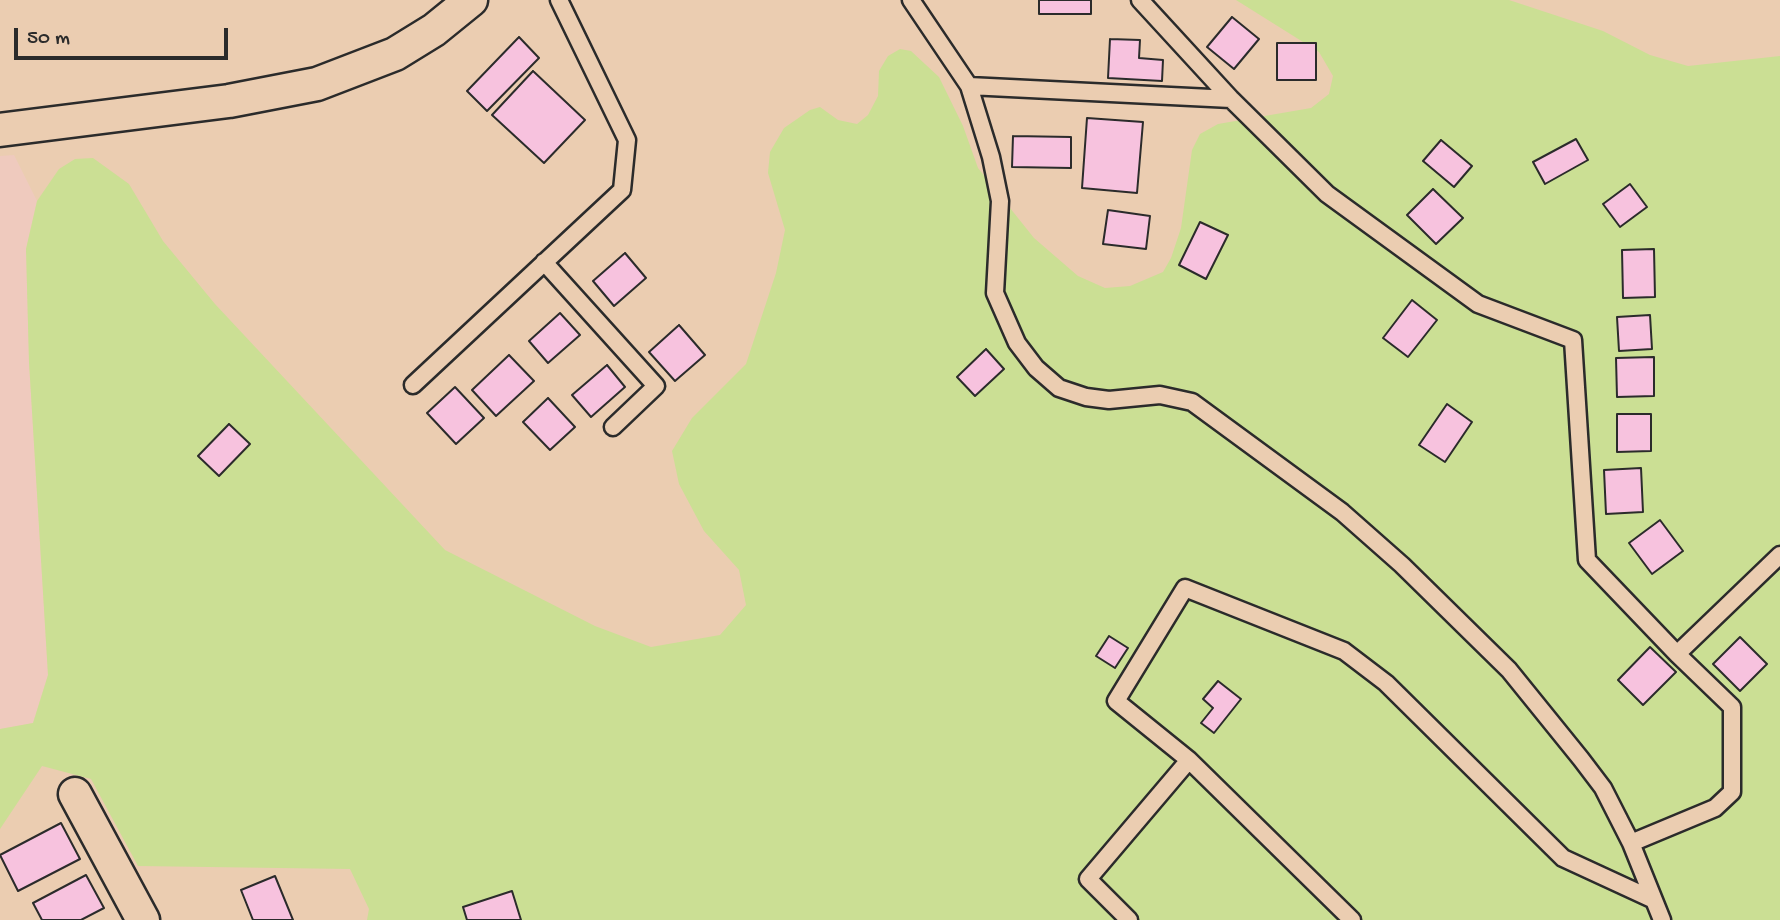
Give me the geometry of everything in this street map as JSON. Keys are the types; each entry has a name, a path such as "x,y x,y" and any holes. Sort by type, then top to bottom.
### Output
{"street":[{"path":"0,130 229,101 317,84 395,54 434,30 471,0"},
{"path":"75,794 143,920"}],"lane":[{"path":"413,385 622,190 627,140 559,0"},
{"path":"911,0 969,86 992,157 1000,201 995,293 1017,343 1037,368 1059,388 1086,397 1109,400 1160,395 1192,402 1342,512 1402,565 1509,670 1603,788 1630,843 1662,920"},
{"path":"1140,0 1231,99 1327,194 1478,304 1573,340 1587,560 1732,707 1732,792 1715,808 1630,843"},
{"path":"969,86 1231,99"},
{"path":"544,262 656,386 612,427"},
{"path":"1677,654 1780,555"},
{"path":"1352,920 1189,760 1116,701 1185,588 1344,651 1386,683 1563,858 1654,900"},
{"path":"1129,920 1088,879 1189,760"}],"shaded area":[{"path":"14,155 37,201 26,249 29,362 48,675 33,723 0,729 0,156"}],"green space":[{"path":"1236,0 1509,0 1603,31 1650,55 1688,66 1780,56 1780,920 367,920 369,909 350,869 138,866 91,779 42,766 0,829 0,729 33,723 48,675 29,362 26,249 37,201 59,169 75,159 93,158 129,184 163,241 215,304 445,550 595,626 651,647 720,635 746,605 739,570 704,531 679,484 672,451 692,418 746,364 776,273 785,230 768,173 770,152 784,128 810,110 820,107 838,120 857,124 868,115 878,96 879,71 888,56 900,49 911,51 939,77 963,126 978,168 1034,238 1078,276 1105,288 1130,286 1163,272 1171,258 1181,228 1192,150 1200,134 1218,124 1311,108 1329,94 1333,76 1319,52"}],"building":[{"path":"1039,0 1091,0 1091,14 1039,14"},
{"path":"1232,17 1259,39 1234,69 1207,47"},
{"path":"519,37 539,58 487,111 467,91"},
{"path":"1110,39 1140,40 1139,58 1163,60 1162,81 1108,78"},
{"path":"1277,43 1316,43 1316,80 1277,80"},
{"path":"533,71 585,120 544,163 492,115"},
{"path":"1087,118 1143,122 1137,193 1082,188"},
{"path":"1013,136 1071,137 1071,168 1012,167"},
{"path":"1576,139 1588,160 1545,184 1533,162"},
{"path":"1441,140 1472,166 1454,187 1423,161"},
{"path":"1630,184 1647,207 1620,227 1603,204"},
{"path":"1433,189 1463,218 1436,244 1407,215"},
{"path":"1108,210 1150,216 1146,249 1103,244"},
{"path":"1200,222 1228,235 1206,279 1179,265"},
{"path":"1654,249 1655,297 1623,298 1622,250"},
{"path":"625,253 646,278 614,306 593,281"},
{"path":"1412,300 1437,320 1408,357 1383,338"},
{"path":"560,313 580,335 548,363 529,341"},
{"path":"1650,315 1652,349 1619,351 1617,317"},
{"path":"679,325 705,355 675,381 649,352"},
{"path":"986,349 1004,369 975,396 957,377"},
{"path":"509,355 534,381 496,416 472,390"},
{"path":"1654,357 1654,396 1617,397 1616,358"},
{"path":"607,365 625,387 591,417 572,395"},
{"path":"455,387 484,418 456,444 427,413"},
{"path":"548,398 575,427 550,450 523,422"},
{"path":"1447,404 1472,422 1445,462 1419,445"},
{"path":"1617,414 1651,414 1651,451 1617,452"},
{"path":"229,424 250,444 219,476 198,456"},
{"path":"1641,468 1643,512 1606,514 1604,470"},
{"path":"1660,520 1683,551 1652,574 1629,543"},
{"path":"1109,636 1128,648 1115,668 1096,656"},
{"path":"1740,637 1767,664 1740,691 1713,664"},
{"path":"1650,647 1676,672 1643,705 1618,680"},
{"path":"1218,681 1241,699 1214,733 1201,723 1213,708 1203,699"},
{"path":"61,823 80,859 18,891 0,855"},
{"path":"86,875 104,908 81,920 42,920 33,903"},
{"path":"275,876 293,920 253,920 241,890"},
{"path":"512,891 521,920 467,920 463,907"}]}
